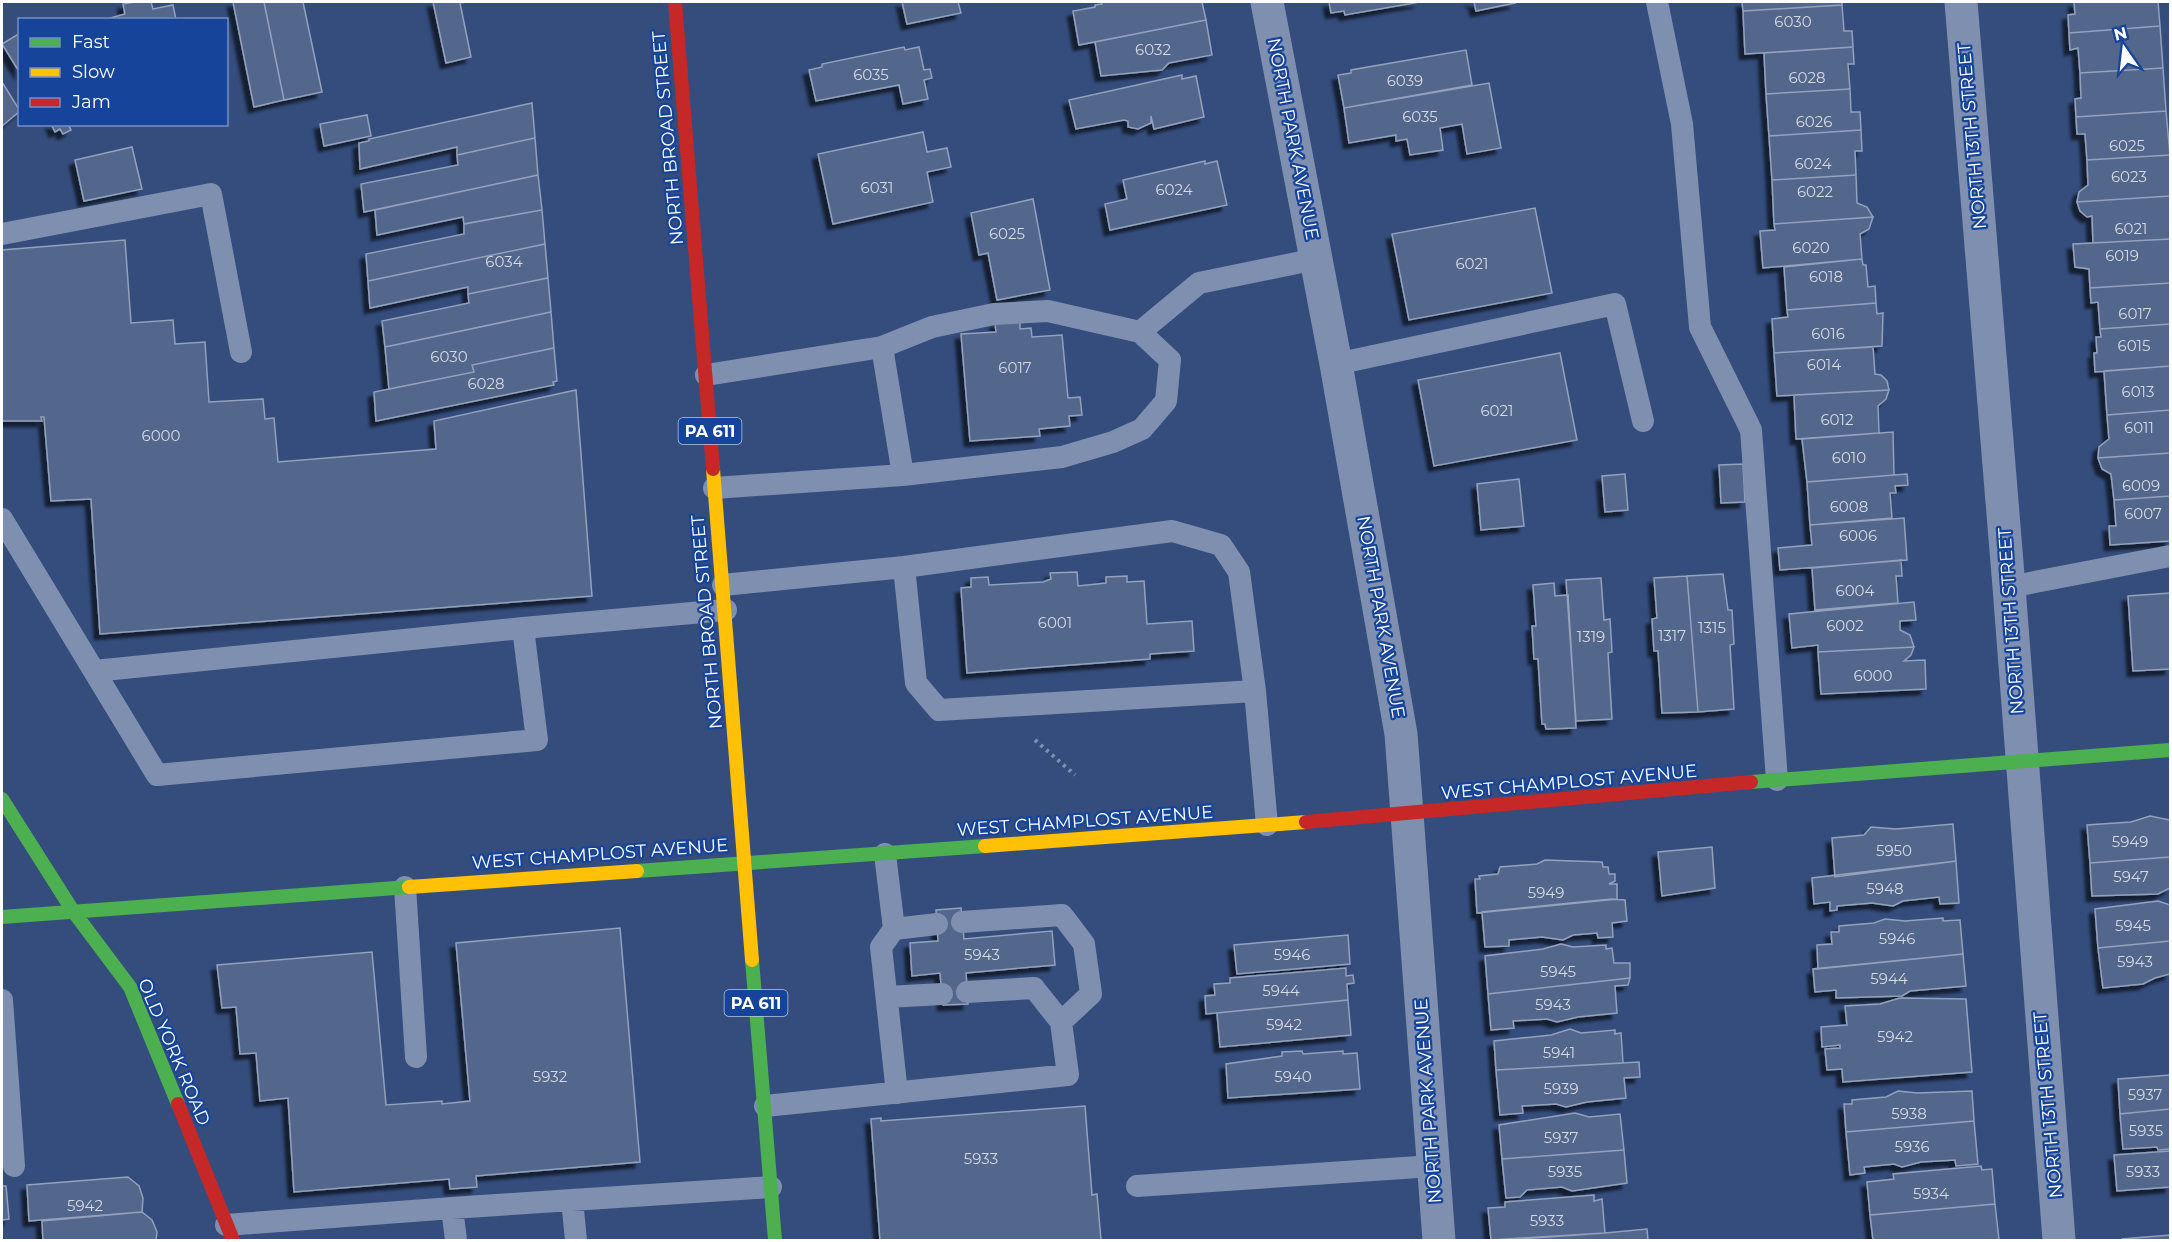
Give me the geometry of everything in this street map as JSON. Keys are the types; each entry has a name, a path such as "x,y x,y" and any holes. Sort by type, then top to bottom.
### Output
{"street":[{"name":"NORTH BROAD STREET","path":"675,2 726,610 775,1240"},
{"name":"NORTH PARK AVENUE","path":"1267,2 1336,364 1401,734 1439,1240"},
{"name":"NORTH 13TH STREET","path":"1961,2 2059,1240"},
{"name":"WEST CHAMPLOST AVENUE","path":"2,917 1408,815 1777,780 2170,750"},
{"name":"OLD YORK ROAD","path":"2,799 73,911 130,987 229,1233"}],"lane":[{"path":"1657,2 1682,124 1700,327 1751,430 1777,780"},
{"path":"2,234 211,194 241,352"},
{"path":"1140,332 1199,284 1316,259"},
{"path":"1336,364 1615,304 1642,421"},
{"path":"706,375 882,347 932,327 994,314 1048,311 1140,332 1170,360 1166,401 1142,429 1113,442 1062,457 903,474 714,488"},
{"path":"882,347 903,474"},
{"path":"2,519 157,775 537,740 523,628"},
{"path":"723,585 904,567 1172,531 1221,545 1239,572 1255,691 1267,825"},
{"path":"2009,587 2170,556"},
{"path":"904,567 916,683 939,710 1255,691"},
{"path":"94,671 726,610"},
{"path":"885,854 894,929 881,947 897,1093"},
{"path":"405,887 416,1057"},
{"path":"962,922 1062,915 1084,944 1091,994 1061,1022"},
{"path":"894,929 937,924"},
{"path":"765,1106 1068,1075 1061,1022 1034,988 967,992"},
{"path":"887,997 942,994"},
{"path":"2,1000 14,1166"},
{"path":"1137,1186 1433,1166"},
{"path":"229,1233 452,1208 771,1187"},
{"path":"572,1200 576,1240"},
{"path":"452,1208 456,1240"}],"path":[{"path":"1028,734 1075,775"}],"building":[{"path":"151,2 153,9 173,5 176,18 110,18 125,14 123,4"},
{"path":"233,2 264,2 284,100 254,107"},
{"path":"264,2 303,2 322,92 284,100"},
{"path":"433,2 466,2 460,3 471,57 446,63"},
{"path":"902,2 958,2 961,13 907,24"},
{"path":"1102,2 1202,2 1206,20 1079,45 1073,11 1095,7"},
{"path":"1329,2 1420,2 1345,15 1344,11 1331,13"},
{"path":"1474,2 1514,2 1515,3 1476,11"},
{"path":"1742,2 1842,2 1842,5 1743,11"},
{"path":"2074,2 2158,2 2160,26 2069,33 2068,15 2075,14"},
{"path":"1842,5 1844,31 1852,31 1853,47 1745,54 1743,11"},
{"path":"1206,20 1212,55 1169,63 1162,70 1101,76 1095,42"},
{"path":"2160,26 2163,68 2080,73 2078,48 2070,50 2069,33"},
{"path":"18,34 18,70 2,44"},
{"path":"904,47 905,50 919,47 924,70 930,69 932,78 924,80 928,99 903,104 899,85 816,101 809,70 822,67 822,64"},
{"path":"1853,47 1854,64 1848,64 1850,89 1766,94 1764,53"},
{"path":"1466,50 1472,85 1344,108 1338,75 1351,73 1351,70"},
{"path":"2163,68 2166,111 2076,117 2075,99 2081,98 2080,73"},
{"path":"1182,75 1182,79 1196,76 1204,117 1154,129 1151,116 1151,123 1138,129 1128,127 1128,121 1124,120 1076,129 1069,100"},
{"path":"2,82 18,108 18,113 2,126"},
{"path":"1489,83 1501,148 1467,154 1462,124 1440,128 1443,150 1410,155 1407,139 1396,141 1396,135 1349,143 1344,108"},
{"path":"1850,89 1851,112 1860,112 1861,130 1769,136 1766,94"},
{"path":"532,103 535,138 457,155 457,147 360,169 359,143 369,141 369,139"},
{"path":"2166,111 2170,155 2087,160 2085,134 2077,134 2076,117"},
{"path":"367,115 371,136 324,146 320,124"},
{"path":"52,126 69,126 71,130 63,134 60,129 55,132"},
{"path":"1861,130 1862,151 1855,151 1856,175 1772,180 1769,136"},
{"path":"923,132 927,152 947,148 951,167 927,172 933,202 833,224 818,154"},
{"path":"535,138 538,175 364,212 361,184 458,165 457,155"},
{"path":"132,147 142,189 84,201 75,160"},
{"path":"2170,155 2170,196 2077,202 2079,192 2088,185 2087,160"},
{"path":"1205,161 1205,164 1217,161 1227,205 1110,230 1105,204 1127,199 1123,180"},
{"path":"538,175 542,210 464,224 463,217 377,235 375,210"},
{"path":"1856,175 1857,203 1867,207 1873,217 1774,224 1772,180"},
{"path":"2170,196 2170,239 2093,243 2092,216 2087,217 2080,211 2077,202"},
{"path":"1033,199 1050,290 997,300 988,253 979,255 971,213"},
{"path":"1535,208 1552,293 1409,320 1392,234"},
{"path":"542,210 545,244 368,281 366,254 464,234 464,224"},
{"path":"1873,217 1869,229 1860,234 1862,259 1763,268 1760,231 1775,230 1774,224"},
{"path":"2170,239 2170,283 2090,288 2089,269 2075,267 2073,244"},
{"path":"125,240 131,323 173,320 175,344 205,342 209,402 263,399 265,419 274,418 278,462 436,449 434,421 576,390 592,596 100,634 91,499 51,501 44,417 41,417 42,421 2,421 2,250"},
{"path":"545,244 548,278 468,294 468,287 370,308 368,281"},
{"path":"1862,259 1863,265 1866,265 1868,287 1875,286 1876,303 1787,310 1784,267"},
{"path":"548,278 551,312 385,347 382,321 469,303 468,294"},
{"path":"2170,283 2170,324 2100,329 2098,302 2091,303 2090,288"},
{"path":"1876,303 1877,314 1883,313 1882,346 1774,353 1772,319 1788,317 1787,310"},
{"path":"551,312 554,348 472,365 474,372 389,389 385,347"},
{"path":"1020,320 1020,329 1031,328 1032,337 1062,335 1068,398 1080,397 1082,415 1069,416 1070,426 1039,429 1040,436 970,441 961,334 996,332 995,323"},
{"path":"2170,324 2170,366 2095,372 2094,353 2097,353 2096,337 2101,337 2100,329"},
{"path":"1873,347 1875,374 1881,375 1887,381 1889,390 1777,396 1774,353"},
{"path":"554,348 557,381 553,382 554,385 376,421 374,392 474,372 472,365"},
{"path":"1560,353 1577,440 1434,466 1418,380"},
{"path":"2170,366 2170,410 2107,415 2104,371"},
{"path":"1889,390 1886,399 1878,406 1879,433 1796,439 1794,395"},
{"path":"2170,410 2170,453 2098,458 2099,447 2109,439 2107,415"},
{"path":"1893,432 1894,475 1807,482 1802,439"},
{"path":"2170,453 2170,496 2114,500 2111,474 2102,469 2098,458"},
{"path":"1743,464 1745,502 1721,503 1719,465"},
{"path":"1625,474 1628,510 1605,512 1602,476"},
{"path":"1907,474 1908,485 1895,486 1896,493 1890,493 1892,518 1810,525 1807,482"},
{"path":"1519,479 1524,526 1481,530 1477,484"},
{"path":"2170,496 2170,541 2110,545 2109,526 2116,526 2114,500"},
{"path":"1904,518 1907,560 1780,570 1778,548 1812,545 1810,525"},
{"path":"1901,560 1902,576 1896,576 1898,603 1815,610 1812,568"},
{"path":"1077,572 1078,586 1106,583 1106,577 1127,576 1127,582 1144,581 1147,624 1192,621 1194,651 1150,654 1150,659 967,673 961,588 971,587 971,578 988,577 989,585 1043,582 1051,579 1050,573"},
{"path":"1723,574 1728,610 1732,610 1734,644 1730,645 1734,709 1698,712 1687,576"},
{"path":"1687,576 1698,712 1662,713 1658,651 1654,651 1652,619 1657,618 1654,578"},
{"path":"1601,578 1604,620 1610,619 1612,652 1608,653 1612,719 1576,721 1566,580"},
{"path":"1554,583 1555,596 1568,595 1576,728 1546,729 1545,724 1542,724 1538,659 1534,659 1532,626 1536,626 1533,585"},
{"path":"2170,593 2170,669 2133,671 2128,596"},
{"path":"1914,602 1916,620 1900,621 1900,630 1910,635 1914,647 1818,652 1818,645 1792,648 1789,614"},
{"path":"1914,647 1911,655 1904,661 1925,660 1926,689 1821,694 1818,652"},
{"path":"2150,816 2170,820 2170,857 2090,863 2087,825 2131,822"},
{"path":"1953,824 1956,861 1835,877 1832,838 1864,835 1871,827 1896,829"},
{"path":"1712,847 1715,888 1662,896 1658,852"},
{"path":"2170,857 2170,888 2158,894 2092,896 2090,863"},
{"path":"1545,860 1602,862 1603,867 1608,867 1609,874 1615,874 1615,881 1609,884 1617,884 1617,899 1477,913 1475,879 1480,879 1479,876 1498,874 1500,867 1537,864"},
{"path":"1956,861 1959,903 1940,904 1939,897 1903,901 1893,906 1872,903 1837,906 1837,910 1830,911 1830,902 1814,904 1812,878"},
{"path":"1611,899 1625,900 1627,921 1612,923 1613,937 1598,938 1597,933 1573,935 1563,940 1542,937 1509,940 1509,946 1485,947 1482,912"},
{"path":"2158,901 2170,905 2170,941 2098,948 2095,909"},
{"path":"961,908 964,939 1052,931 1055,965 966,973 968,1004 943,1005 940,973 912,976 910,943 938,941 936,910"},
{"path":"1943,918 1943,921 1960,920 1963,954 1818,969 1817,945 1832,944 1831,932 1839,932 1839,926 1874,923 1885,919 1905,921"},
{"path":"620,928 640,1162 476,1176 477,1187 450,1189 449,1179 294,1192 288,1098 260,1101 256,1053 240,1054 236,1007 222,1008 217,965 372,952 386,1105 442,1101 442,1104 470,1101 456,943"},
{"path":"1348,935 1350,964 1237,974 1234,945"},
{"path":"2170,941 2170,974 2143,984 2103,988 2098,948"},
{"path":"1561,944 1573,947 1606,945 1606,949 1612,948 1614,963 1630,963 1630,978 1488,994 1485,956 1543,949"},
{"path":"1963,954 1966,986 1910,991 1902,996 1836,998 1836,990 1815,992 1813,969"},
{"path":"1346,968 1346,976 1353,975 1354,983 1347,984 1348,1000 1206,1014 1205,996 1215,995 1214,984 1230,983 1230,978"},
{"path":"1630,978 1628,985 1615,986 1617,1013 1578,1017 1557,1022 1547,1019 1513,1021 1514,1028 1491,1030 1488,994"},
{"path":"1900,998 1966,999 1972,1072 1843,1082 1842,1069 1827,1070 1825,1049 1840,1048 1840,1045 1822,1047 1821,1027 1847,1025 1845,1006 1880,1004"},
{"path":"1348,1000 1351,1035 1220,1047 1217,1013"},
{"path":"1570,1029 1581,1033 1615,1030 1615,1034 1621,1033 1623,1063 1496,1070 1494,1041 1551,1035"},
{"path":"1302,1051 1303,1054 1343,1051 1343,1054 1357,1053 1360,1089 1228,1098 1226,1064 1282,1056 1282,1052"},
{"path":"1639,1062 1640,1077 1624,1078 1626,1098 1587,1102 1566,1107 1556,1104 1522,1106 1523,1113 1500,1115 1496,1070"},
{"path":"2170,1075 2170,1109 2120,1114 2118,1079"},
{"path":"1898,1091 1917,1093 1972,1091 1974,1121 1846,1132 1844,1104 1852,1104 1852,1100 1886,1097"},
{"path":"1085,1106 1092,1195 1097,1194 1101,1240 880,1240 871,1119 881,1118 881,1121"},
{"path":"2170,1109 2170,1149 2158,1150 2157,1147 2123,1149 2120,1114"},
{"path":"1575,1113 1589,1117 1620,1114 1624,1150 1502,1159 1499,1125"},
{"path":"1974,1121 1978,1164 1956,1166 1955,1160 1921,1162 1902,1167 1894,1164 1864,1167 1865,1173 1850,1175 1846,1132"},
{"path":"1624,1150 1627,1183 1572,1191 1562,1187 1527,1190 1520,1197 1506,1198 1502,1159"},
{"path":"2170,1151 2170,1187 2117,1191 2114,1155"},
{"path":"1981,1166 1982,1170 1992,1169 1995,1204 1870,1215 1867,1182 1894,1179 1893,1174"},
{"path":"128,1177 139,1186 143,1198 142,1212 29,1221 27,1185"},
{"path":"2,1186 6,1186 9,1219 2,1220"},
{"path":"1594,1195 1594,1201 1602,1199 1605,1233 1491,1240 1488,1208 1505,1207 1505,1202"},
{"path":"1995,1204 1999,1240 1873,1240 1870,1215"},
{"path":"142,1212 152,1220 157,1232 156,1240 43,1240 42,1221"},
{"path":"1647,1229 1648,1240 1503,1240 1605,1233"},
{"path":"2170,1235 2170,1240 2122,1240 2122,1239"}],"traffic: fast":[{"path":"1751,782 2170,750"},
{"path":"2,799 73,911 130,987 178,1104"},
{"path":"637,871 985,846"},
{"path":"2,917 409,887"},
{"path":"752,960 775,1240"}],"traffic: slow":[{"path":"713,469 752,960"},
{"path":"985,846 1306,822"},
{"path":"409,887 637,871"}],"traffic: jam":[{"path":"675,2 713,469"},
{"path":"1306,822 1751,782"},
{"path":"178,1104 233,1240"}]}
